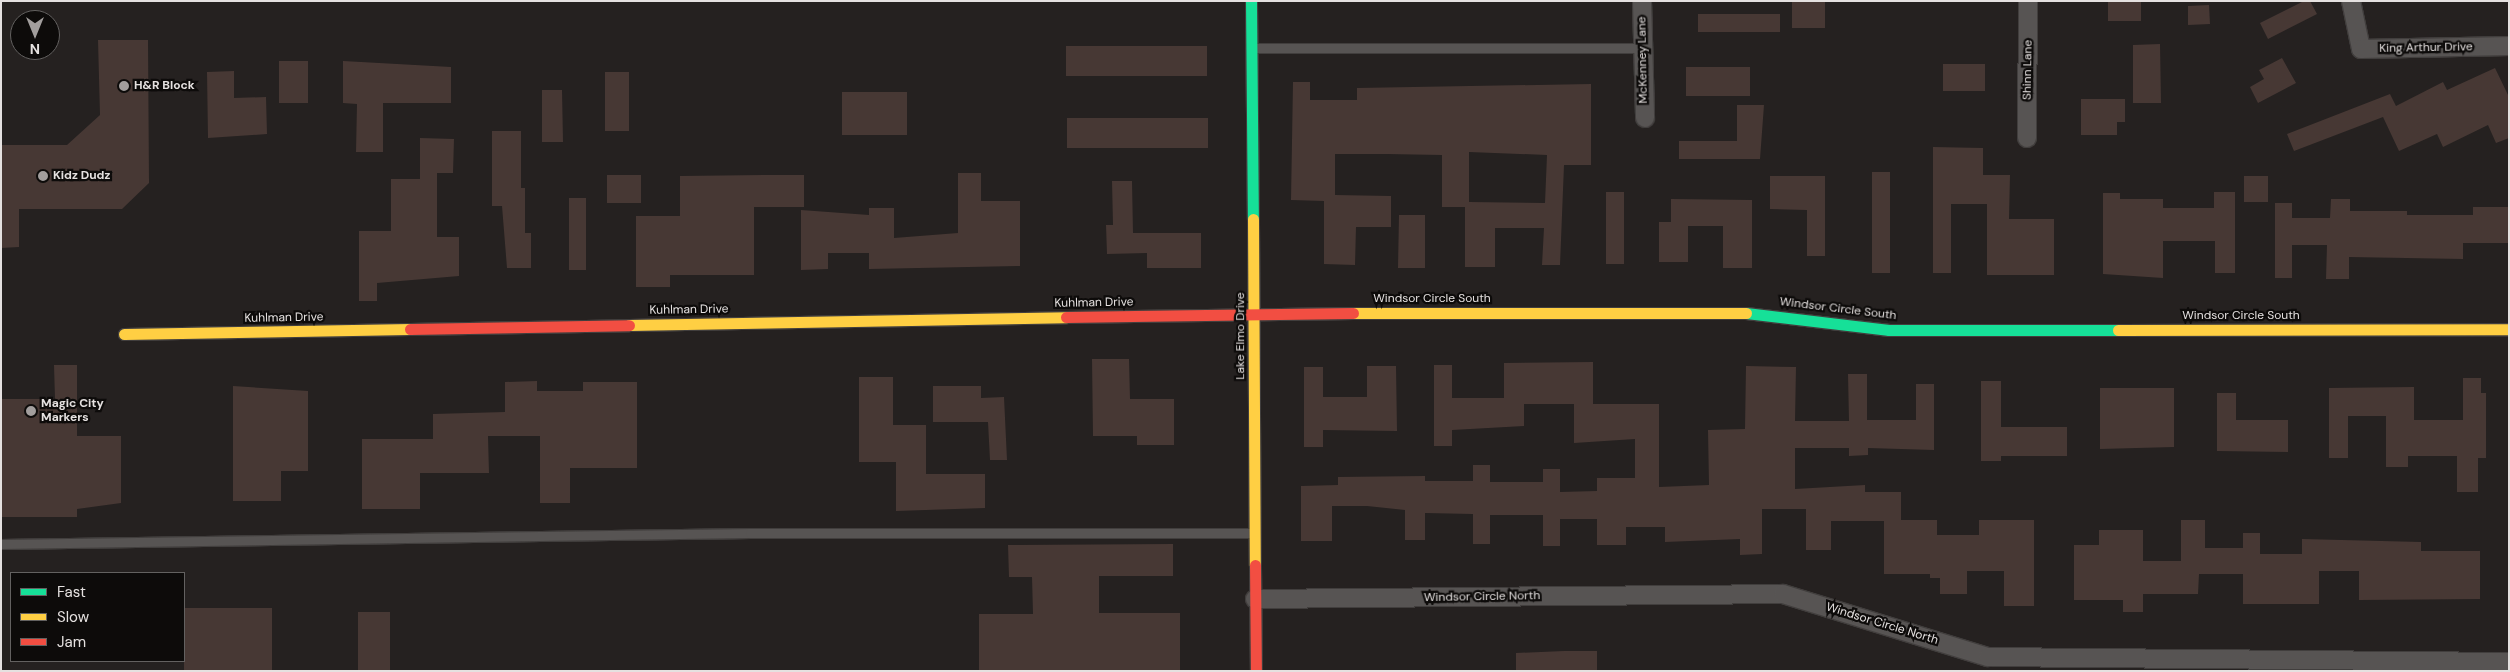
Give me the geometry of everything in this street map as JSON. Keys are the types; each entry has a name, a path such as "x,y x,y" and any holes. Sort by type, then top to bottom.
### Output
{"street":[{"name":"Lake Elmo Drive","path":"1251,1 1256,671"},
{"name":"McKenney Lane","path":"1642,1 1645,118"},
{"name":"Shinn Lane","path":"2027,138 2028,1"},
{"name":"King Arthur Drive","path":"2351,1 2361,49 2509,46"},
{"name":"Windsor Circle South","path":"1254,313 1752,313 1890,330 2509,329"},
{"name":"Kuhlman Drive","path":"124,334 1254,313"},
{"name":"Windsor Circle North","path":"1255,599 1783,594 1988,657 2509,662"}],"lane":[{"path":"1251,48 1643,48"},
{"path":"1,544 750,533 1255,533"}],"building":[{"path":"1792,1 1825,1 1825,28 1792,28"},
{"path":"2108,1 2141,1 2141,21 2108,21"},
{"path":"2304,1 2310,1 2317,14 2268,39 2260,23"},
{"path":"2209,5 2210,24 2188,25 2188,6"},
{"path":"1698,14 1780,14 1780,32 1698,32"},
{"path":"98,40 148,40 149,183 122,209 19,209 19,247 1,248 1,145 67,145 100,115"},
{"path":"2160,44 2161,103 2133,103 2133,45"},
{"path":"1066,46 1207,46 1207,76 1066,76"},
{"path":"2282,58 2296,83 2258,103 2250,87 2264,79 2259,70"},
{"path":"279,61 308,61 308,103 279,103"},
{"path":"343,61 451,67 451,103 383,103 383,152 356,152 357,104 343,103"},
{"path":"1943,64 1985,64 1985,91 1943,91"},
{"path":"1686,67 1750,67 1750,96 1686,96"},
{"path":"2495,68 2509,97 2509,138 2496,143 2488,125 2443,147 2437,134 2399,151 2383,117 2294,151 2287,134 2390,94 2396,106 2443,82 2447,90"},
{"path":"234,71 234,98 266,97 267,134 208,138 207,72"},
{"path":"605,72 629,72 629,131 605,131"},
{"path":"1293,82 1310,82 1310,100 1357,100 1357,88 1591,84 1591,165 1564,165 1560,265 1542,265 1544,228 1495,228 1495,267 1465,267 1465,207 1442,207 1442,155 1335,154 1335,195 1391,196 1391,227 1356,227 1355,265 1324,264 1324,201 1291,200","holes":["1469,152 1547,155 1545,203 1469,202"]},
{"path":"542,90 562,90 563,142 542,142"},
{"path":"842,92 907,92 907,135 842,135"},
{"path":"2081,99 2125,99 2125,122 2117,122 2117,135 2081,135"},
{"path":"1737,105 1764,105 1760,159 1679,159 1679,141 1737,141"},
{"path":"1067,118 1208,118 1208,148 1067,148"},
{"path":"492,131 521,131 521,188 525,188 525,233 531,233 531,268 507,268 502,206 492,206"},
{"path":"420,138 454,139 453,173 437,173 437,237 459,237 459,276 377,283 377,301 359,301 359,231 391,231 391,179 420,179"},
{"path":"1933,147 1983,148 1983,175 2010,175 2009,219 2054,219 2054,275 1987,275 1987,204 1951,204 1951,273 1933,273"},
{"path":"1872,172 1890,172 1890,273 1872,273"},
{"path":"958,173 981,173 981,201 1020,201 1020,266 869,269 869,253 828,253 828,269 801,270 801,210 869,215 869,208 894,208 894,238 958,233"},
{"path":"607,175 641,175 641,203 607,203"},
{"path":"804,175 804,207 754,207 754,275 670,275 670,287 636,287 636,216 680,216 680,176"},
{"path":"1770,176 1825,176 1825,256 1807,256 1807,210 1770,209"},
{"path":"2244,176 2268,176 2268,202 2244,202"},
{"path":"1112,181 1132,181 1133,233 1201,233 1201,268 1147,268 1147,253 1107,254 1106,225 1113,225"},
{"path":"1606,192 1624,192 1624,264 1606,264"},
{"path":"2214,192 2235,192 2235,273 2215,273 2215,241 2163,241 2163,278 2103,274 2103,193 2120,193 2120,199 2163,199 2163,208 2214,208"},
{"path":"569,198 586,198 586,270 569,270"},
{"path":"1671,199 1752,200 1752,268 1723,268 1723,226 1688,226 1688,262 1659,262 1659,222 1671,222"},
{"path":"2331,199 2350,199 2350,211 2407,211 2407,215 2473,215 2473,207 2509,207 2509,243 2463,243 2463,259 2349,257 2349,279 2326,279 2327,245 2292,245 2292,278 2275,278 2275,203 2292,203 2292,218 2330,218"},
{"path":"1399,215 1425,215 1425,268 1398,268"},
{"path":"1092,359 1129,359 1130,399 1174,399 1174,445 1137,445 1137,436 1093,436"},
{"path":"1593,362 1593,404 1659,404 1659,487 1709,485 1708,430 1745,429 1746,366 1796,367 1795,421 1849,421 1848,374 1867,374 1867,420 1916,420 1916,384 1934,384 1934,450 1868,448 1868,455 1849,456 1849,448 1795,448 1795,489 1865,485 1865,492 1901,492 1901,520 1937,520 1937,535 1979,535 1979,520 2034,520 2034,606 2004,606 2004,571 1967,571 1967,594 1940,594 1940,578 1930,578 1930,574 1884,574 1884,521 1831,521 1831,550 1806,550 1806,509 1762,509 1762,554 1740,555 1740,539 1665,542 1665,527 1626,527 1626,545 1597,545 1597,519 1560,519 1560,546 1543,546 1543,515 1490,515 1490,544 1473,544 1473,514 1425,513 1425,540 1405,540 1405,510 1367,506 1332,506 1332,541 1301,541 1301,486 1338,485 1338,477 1425,476 1425,481 1473,481 1473,465 1490,465 1490,482 1543,482 1543,469 1560,469 1560,492 1597,491 1597,478 1635,478 1635,439 1574,443 1574,404 1524,404 1524,426 1452,430 1452,446 1434,446 1434,365 1452,365 1452,398 1504,398 1504,363"},
{"path":"54,365 77,365 77,436 121,436 121,503 77,509 77,517 1,517 1,399 55,399"},
{"path":"1367,366 1396,366 1397,431 1323,430 1323,447 1304,447 1304,367 1323,367 1323,397 1367,397"},
{"path":"859,377 893,377 893,425 926,425 926,474 985,474 985,508 896,511 896,462 859,462"},
{"path":"2463,378 2481,378 2481,393 2486,393 2486,458 2478,458 2478,492 2457,492 2457,456 2408,456 2408,467 2386,467 2386,416 2348,416 2348,458 2329,458 2329,388 2414,387 2414,420 2463,420"},
{"path":"537,381 537,391 583,391 583,382 637,382 637,468 570,468 570,503 540,503 540,436 488,436 489,473 420,473 420,509 362,509 362,439 433,439 433,414 505,412 505,382"},
{"path":"1981,381 2001,381 2001,427 2067,427 2067,456 2001,456 2001,461 1981,461"},
{"path":"233,386 308,391 308,471 281,471 281,501 233,501"},
{"path":"933,386 981,386 981,398 1004,397 1007,460 990,460 988,422 933,422"},
{"path":"2100,388 2174,388 2174,447 2100,449"},
{"path":"2217,393 2236,393 2236,420 2288,420 2288,452 2217,451"},
{"path":"2181,520 2205,520 2205,548 2243,548 2243,533 2260,533 2260,554 2302,554 2302,539 2421,542 2421,551 2480,551 2480,599 2359,600 2359,571 2319,571 2319,604 2243,604 2243,574 2199,574 2198,594 2143,594 2143,612 2123,612 2123,600 2074,600 2074,545 2099,545 2099,530 2143,530 2143,561 2181,561"},
{"path":"1173,544 1173,576 1099,576 1099,613 1180,613 1180,671 979,671 979,614 1033,614 1032,577 1009,577 1008,545"},
{"path":"185,608 272,608 272,671 184,671"},
{"path":"358,612 390,612 390,671 358,671"},
{"path":"1597,651 1597,671 1516,671 1516,653"}],"traffic: fast":[{"path":"1251,1 1253,219"},
{"path":"1746,313 1889,330 2118,330"}],"traffic: slow":[{"path":"1253,219 1255,565"},
{"path":"1353,313 1746,313"},
{"path":"629,325 1066,317"},
{"path":"124,334 410,329"},
{"path":"2118,330 2509,329"}],"traffic: jam":[{"path":"1066,317 1353,313"},
{"path":"410,329 629,325"},
{"path":"1255,565 1256,671"}],"place":[{"name":"H&R Block","path":"124,86"},
{"name":"Kidz Dudz","path":"43,176"},
{"name":"Magic City Markers","path":"31,411"}]}
